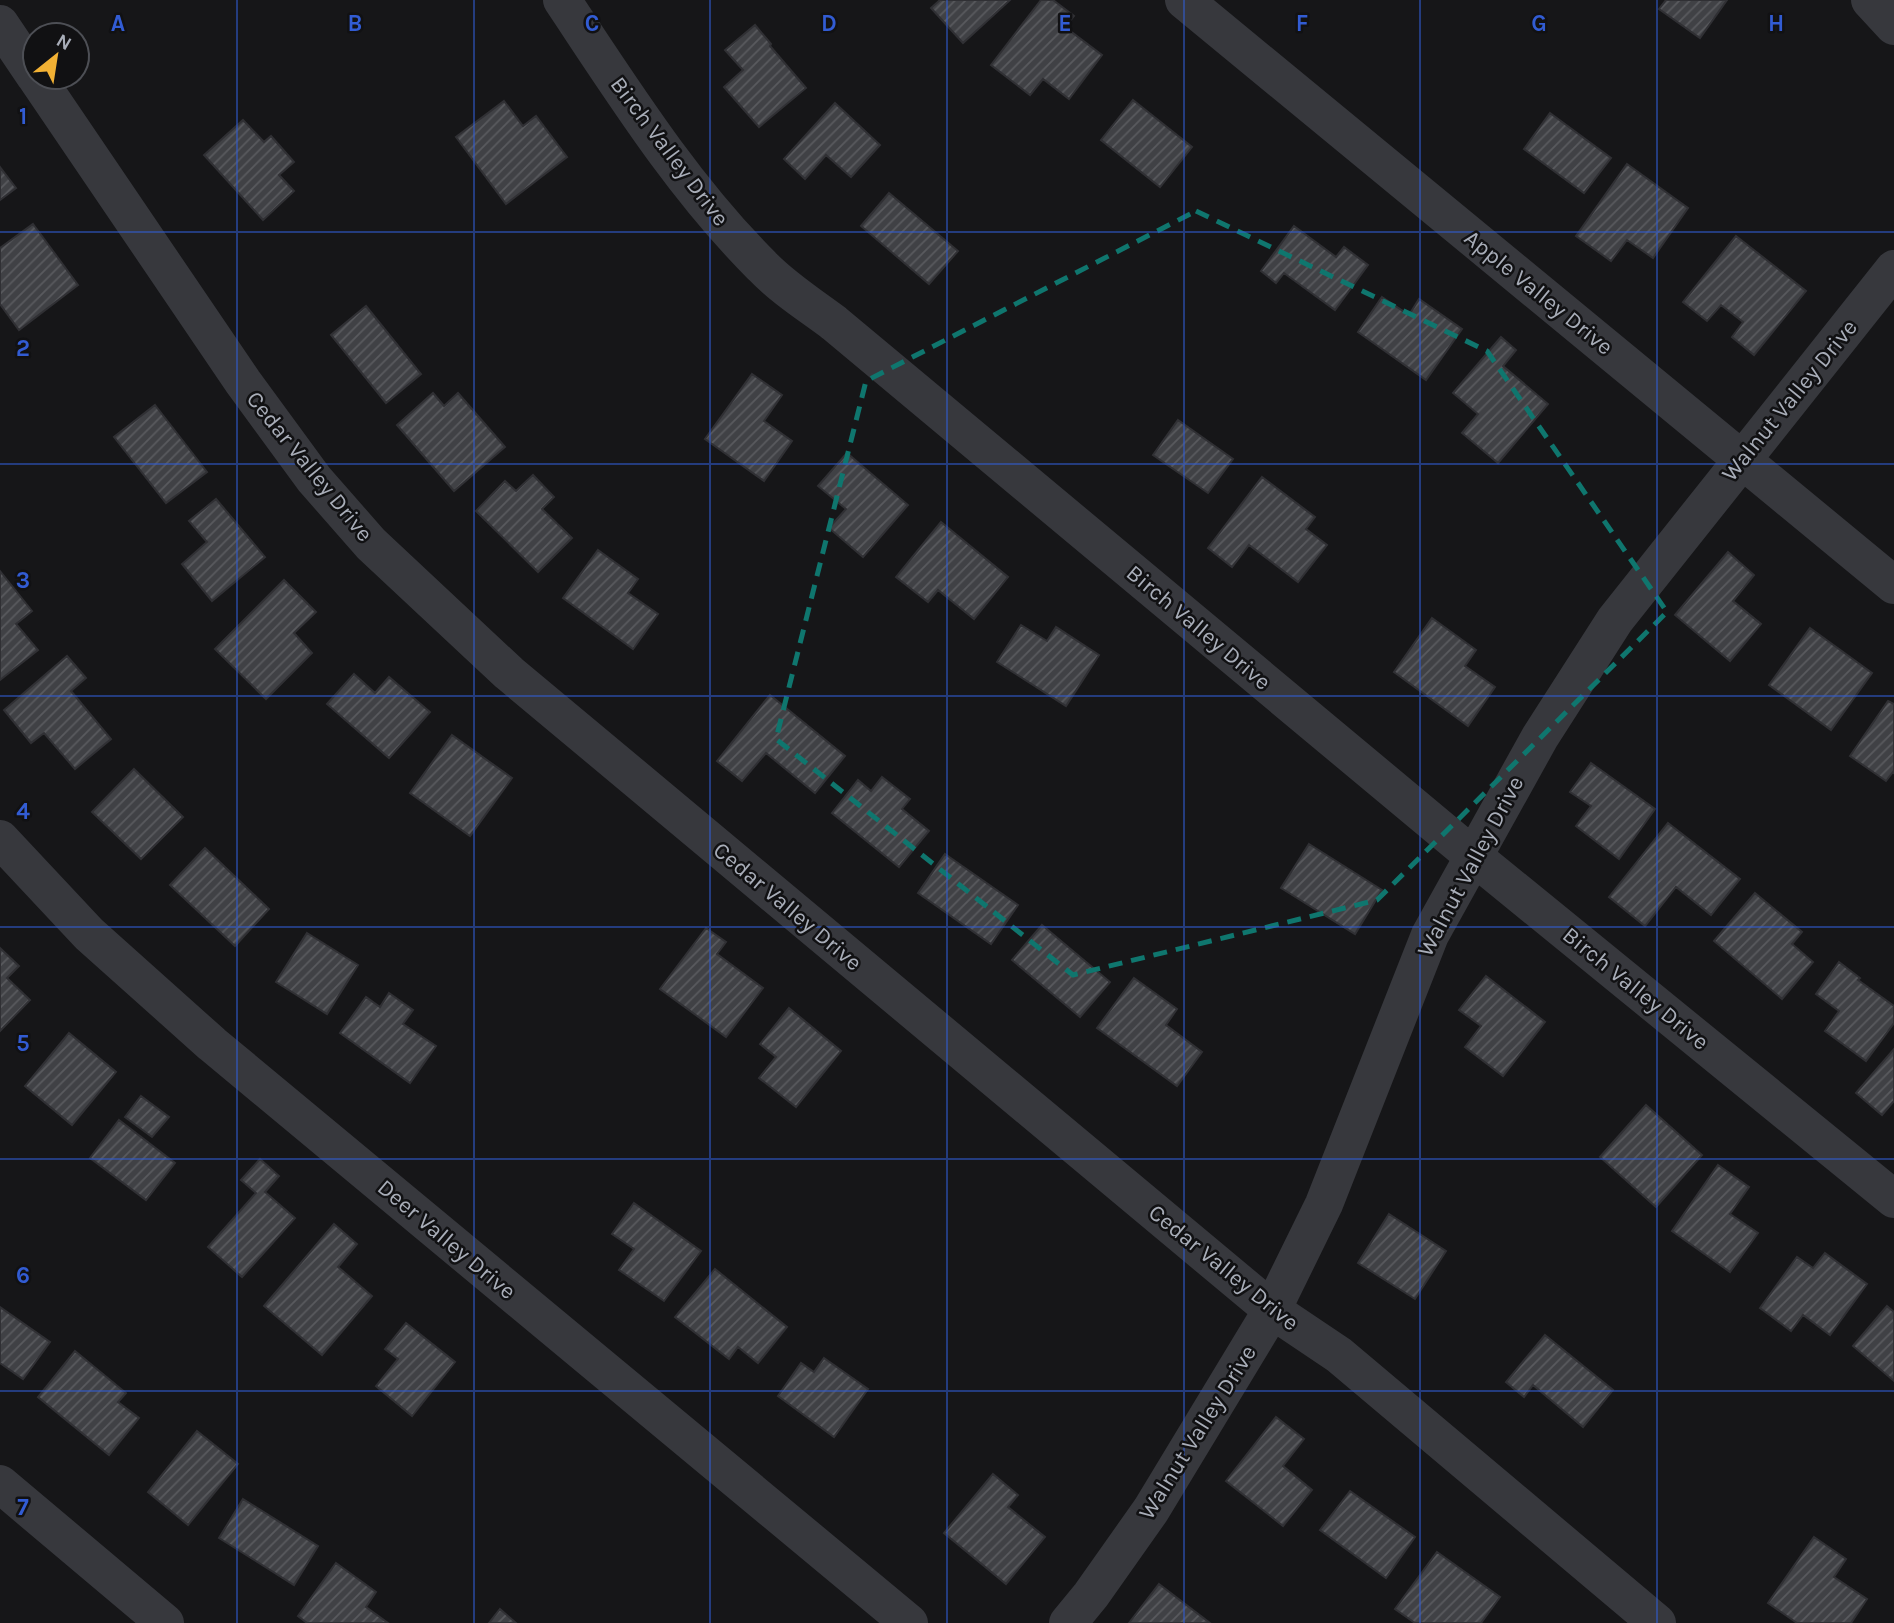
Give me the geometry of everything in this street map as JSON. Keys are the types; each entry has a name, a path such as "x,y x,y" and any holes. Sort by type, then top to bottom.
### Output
{"street":[{"name":"Birch Valley Drive","path":"562,0 660,146 705,205 764,268 1473,856 1894,1199"},
{"name":"Apple Valley Drive","path":"1184,0 1894,585"},
{"path":"1870,0 1894,26"},
{"name":"Cedar Valley Drive","path":"0,24 21,55"},
{"name":"Cedar Valley Drive","path":"45,91 243,382 314,479 371,544 509,673 1272,1310 1339,1354 1657,1623"},
{"name":"Walnut Valley Drive","path":"1068,1623 1151,1510 1272,1310 1324,1203 1430,935 1540,737 1615,620 1894,269"},
{"name":"Deer Valley Drive","path":"0,839 89,934 212,1044 909,1623"},
{"path":"0,1484 165,1623"}],"highlighted area":[{"path":"1196,211 1487,351 1667,612 1377,900 1073,975 776,739 866,381"}],"building":[{"path":"940,0 1010,0 963,43 931,8"},
{"path":"1041,0 1053,0 1074,16 1065,27 1102,55 1069,99 1043,79 1030,95 991,65"},
{"path":"1666,0 1727,0 1700,38 1659,9"},
{"path":"755,25 806,88 759,127 724,87 743,70 725,50"},
{"path":"1133,100 1192,147 1160,187 1101,140"},
{"path":"504,101 523,126 536,116 567,157 506,204 456,137"},
{"path":"835,103 880,145 851,177 826,155 805,179 784,159"},
{"path":"1550,113 1611,158 1584,193 1524,149"},
{"path":"243,120 264,142 271,136 294,162 279,175 294,191 263,220 204,155"},
{"path":"1627,164 1688,208 1653,258 1627,240 1611,261 1576,236"},
{"path":"0,167 16,188 0,200"},
{"path":"889,193 958,251 929,284 861,226"},
{"path":"33,224 78,285 19,330 0,304 0,248"},
{"path":"1294,226 1336,257 1344,247 1368,265 1335,310 1284,273 1276,283 1261,271"},
{"path":"1736,236 1806,291 1754,355 1732,337 1743,322 1721,305 1707,321 1683,302"},
{"path":"1382,297 1409,315 1419,299 1462,329 1426,380 1358,332"},
{"path":"366,306 421,374 386,403 331,335"},
{"path":"1501,337 1516,350 1503,366 1548,404 1498,463 1462,433 1478,414 1453,393"},
{"path":"752,374 782,395 764,421 792,441 764,481 705,439"},
{"path":"433,393 444,406 458,393 505,447 454,491 397,425"},
{"path":"155,405 207,472 166,503 114,437"},
{"path":"1178,420 1233,459 1208,493 1153,455"},
{"path":"847,453 908,505 863,557 829,528 846,509 818,486"},
{"path":"533,475 554,497 542,509 572,538 538,572 476,511 505,481 516,491"},
{"path":"1262,477 1315,517 1306,529 1327,545 1298,582 1249,545 1232,567 1208,548"},
{"path":"216,499 265,557 212,601 182,564 207,542 189,521"},
{"path":"941,522 1008,577 974,619 938,590 928,602 896,577"},
{"path":"598,550 638,579 628,593 658,614 633,649 563,598"},
{"path":"1728,552 1754,575 1733,601 1761,624 1730,661 1675,615"},
{"path":"0,571 32,611 16,624 38,650 0,680"},
{"path":"284,580 316,612 294,633 312,653 266,699 215,649"},
{"path":"1432,618 1476,650 1465,666 1495,687 1468,726 1394,672"},
{"path":"1021,625 1047,641 1056,627 1099,655 1066,706 997,662"},
{"path":"1810,628 1872,673 1831,730 1769,685"},
{"path":"67,656 86,678 71,691 111,739 75,769 44,733 31,743 4,710"},
{"path":"354,674 375,693 389,677 430,712 389,758 327,704"},
{"path":"770,695 845,756 815,793 766,753 742,781 717,761"},
{"path":"1888,701 1894,704 1894,773 1886,781 1850,756"},
{"path":"452,735 512,778 470,836 410,793"},
{"path":"1591,763 1655,809 1619,859 1576,826 1591,806 1570,792"},
{"path":"134,769 183,817 141,859 92,812"},
{"path":"882,777 910,799 902,809 929,831 899,867 832,813 858,780 871,791"},
{"path":"1668,823 1740,879 1711,915 1676,887 1645,926 1609,897"},
{"path":"1309,844 1382,890 1355,934 1281,888"},
{"path":"205,848 269,909 235,946 170,885"},
{"path":"945,854 1018,905 991,944 918,893"},
{"path":"1755,893 1802,932 1792,944 1813,962 1782,999 1714,941"},
{"path":"1042,925 1110,982 1080,1017 1012,960"},
{"path":"706,928 726,942 717,954 763,988 726,1037 660,989"},
{"path":"307,933 358,965 327,1014 276,982"},
{"path":"0,948 19,966 7,978 30,1000 0,1031"},
{"path":"1839,962 1860,978 1858,980 1894,1006 1894,1023 1866,1061 1825,1031 1839,1011 1816,994"},
{"path":"1486,976 1545,1022 1503,1076 1465,1047 1481,1026 1459,1010"},
{"path":"1134,978 1177,1009 1166,1025 1202,1052 1177,1086 1097,1028"},
{"path":"389,993 413,1010 403,1024 436,1046 410,1083 340,1033 366,997 380,1007"},
{"path":"789,1008 841,1051 796,1107 759,1078 776,1057 760,1044"},
{"path":"69,1033 116,1072 72,1125 25,1086"},
{"path":"1894,1049 1894,1101 1882,1115 1856,1093"},
{"path":"141,1096 169,1117 152,1137 125,1117"},
{"path":"1646,1105 1702,1155 1656,1207 1600,1157"},
{"path":"119,1120 175,1163 146,1200 90,1158"},
{"path":"260,1159 279,1176 265,1192 295,1218 242,1277 208,1247 256,1193 241,1180"},
{"path":"1718,1165 1749,1187 1730,1214 1758,1233 1730,1272 1672,1231"},
{"path":"634,1203 701,1251 664,1301 619,1270 634,1249 612,1234"},
{"path":"1389,1214 1446,1251 1415,1299 1358,1263"},
{"path":"334,1224 357,1244 338,1267 372,1296 322,1355 264,1306"},
{"path":"1825,1253 1867,1284 1830,1335 1803,1315 1791,1331 1760,1308 1797,1257 1813,1268"},
{"path":"715,1269 787,1327 758,1363 738,1347 729,1359 675,1317"},
{"path":"1887,1306 1894,1312 1894,1381 1853,1346"},
{"path":"0,1307 50,1342 23,1379 0,1363"},
{"path":"406,1323 455,1362 412,1416 376,1386 398,1359 385,1349"},
{"path":"1545,1335 1613,1390 1583,1427 1533,1385 1524,1397 1506,1382"},
{"path":"75,1351 126,1393 118,1402 139,1418 109,1455 38,1397"},
{"path":"824,1358 868,1389 834,1437 778,1396 801,1363 814,1372"},
{"path":"1276,1417 1304,1439 1283,1466 1312,1490 1283,1526 1226,1481"},
{"path":"197,1431 238,1464 188,1525 148,1492"},
{"path":"993,1474 1018,1495 1008,1507 1045,1537 1006,1584 944,1533"},
{"path":"1350,1491 1415,1537 1386,1578 1320,1530"},
{"path":"243,1499 318,1546 294,1585 219,1538"},
{"path":"1814,1537 1846,1559 1834,1577 1867,1599 1851,1623 1797,1623 1768,1603"},
{"path":"1437,1552 1500,1597 1481,1623 1415,1623 1395,1609"},
{"path":"336,1563 376,1592 366,1607 388,1623 307,1623 298,1616"},
{"path":"1159,1584 1210,1623 1129,1623"},
{"path":"500,1609 516,1623 489,1623"}]}
